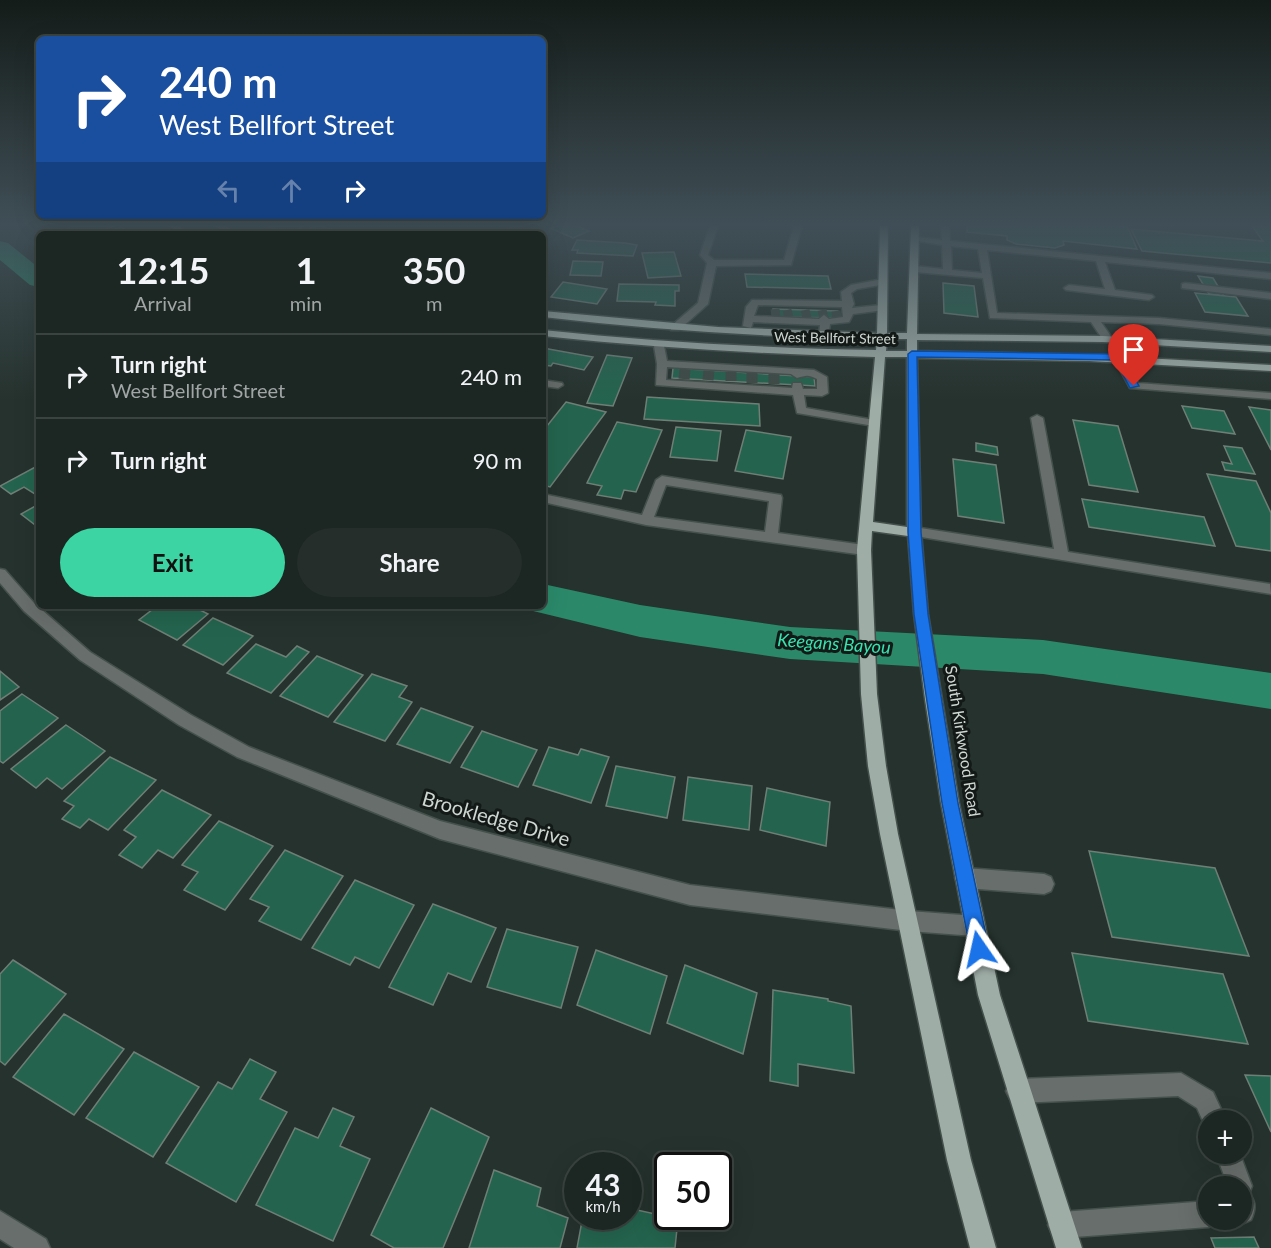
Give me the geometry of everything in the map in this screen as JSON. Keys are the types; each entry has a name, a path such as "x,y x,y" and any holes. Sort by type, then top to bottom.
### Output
{"main road":[{"path":"883,284 882,336 864,550 869,694 889,834 959,1160 983,1248"},
{"name":"South Kirkwood Road","path":"915,284 912,354 914,532 921,614 933,699 965,878 989,995 1065,1237"},
{"name":"West Bellfort Street","path":"546,314 675,328 746,332 1107,338 1271,349"},
{"name":"West Bellfort Street","path":"546,333 659,346 742,350 1118,357 1271,368"},
{"path":"1107,338 1118,357"},
{"path":"866,526 914,532"}],"street":[{"path":"675,328 703,304 707,284"},
{"path":"749,319 776,312 788,312 836,314 846,320 849,308 846,292 854,286 867,284"},
{"path":"988,284 993,316 1159,321 1270,333"},
{"path":"1108,284 1111,293"},
{"path":"1185,286 1271,296"},
{"path":"1069,288 1149,297"},
{"path":"746,332 751,307 755,302 776,312 836,314 849,308 881,308"},
{"path":"823,313 824,335"},
{"path":"1094,319 1107,338"},
{"path":"659,346 662,364 660,383 684,374 797,381"},
{"path":"742,350 742,377"},
{"path":"1118,357 1134,386 1271,396"},
{"path":"662,364 684,374 797,381"},
{"path":"797,381 801,411 874,423"},
{"path":"546,383 558,385"},
{"path":"1037,418 1062,556"},
{"path":"646,520 662,480 776,498 771,538"},
{"path":"546,499 646,520 864,550"},
{"path":"914,532 1270,589"},
{"name":"Brookledge Drive","path":"0,574 30,607 85,656 127,686 185,720 243,752 440,830 690,895 909,921 975,926"},
{"path":"965,878 1044,884"},
{"path":"1018,1091 1181,1084 1205,1100 1210,1110"},
{"path":"1065,1237 1198,1216"},
{"path":"0,1224 37,1248"}],"building":[{"path":"561,284 607,289 597,304 551,297"},
{"path":"619,284 679,285 679,291 675,291 675,306 655,305 656,302 617,301"},
{"path":"747,284 830,284 831,289 747,287"},
{"path":"943,284 974,286 978,317 944,313"},
{"path":"1203,284 1217,284 1224,296 1209,294"},
{"path":"1195,293 1236,297 1248,316 1205,312"},
{"path":"773,309 838,311 840,318 774,317"},
{"path":"546,349 593,357 584,370 553,363 551,366 546,365"},
{"path":"607,355 632,358 613,406 587,403"},
{"path":"673,368 814,377 815,386 672,378"},
{"path":"647,397 759,404 760,426 644,419"},
{"path":"566,402 606,412 550,487 546,486 546,427"},
{"path":"1182,406 1224,411 1235,434 1192,428"},
{"path":"1249,407 1271,410 1271,450"},
{"path":"1073,420 1118,426 1138,492 1089,485"},
{"path":"617,422 662,430 636,492 624,490 621,499 597,495 602,486 587,483"},
{"path":"676,427 721,431 717,461 670,457"},
{"path":"746,430 791,437 783,479 735,471"},
{"path":"976,443 997,447 998,455 976,451"},
{"path":"1224,446 1242,448 1255,474 1225,470 1222,462 1232,464"},
{"path":"953,459 996,465 1004,523 958,516"},
{"path":"36,467 36,495 24,487 11,494 0,486"},
{"path":"1207,474 1256,481 1271,513 1271,551 1236,546"},
{"path":"1082,499 1204,517 1215,546 1089,527"},
{"path":"36,506 36,526 21,514"},
{"path":"153,609 198,609 208,614 177,640 139,620"},
{"path":"213,618 253,636 223,665 183,645"},
{"path":"256,644 286,657 297,646 309,652 271,693 227,673"},
{"path":"317,656 363,675 328,717 280,696"},
{"path":"0,671 19,687 0,700"},
{"path":"372,674 407,686 399,697 412,702 385,741 334,722"},
{"path":"22,694 58,718 3,763 0,761 0,711"},
{"path":"421,708 473,727 450,763 397,744"},
{"path":"66,725 105,751 62,789 47,778 36,788 11,769"},
{"path":"482,731 537,750 518,787 461,767"},
{"path":"549,747 578,755 581,749 609,757 591,803 533,785"},
{"path":"110,757 156,780 108,830 89,819 80,828 62,819 74,806 64,801"},
{"path":"616,766 675,777 667,818 606,806"},
{"path":"688,777 752,786 749,830 683,820"},
{"path":"767,788 830,802 826,846 760,830"},
{"path":"162,790 211,815 173,858 158,850 142,868 119,855 136,837 124,830"},
{"path":"219,821 273,846 225,910 184,890 198,872 182,865"},
{"path":"285,850 343,876 301,940 259,921 269,907 250,899"},
{"path":"1089,851 1215,868 1249,956 1112,937"},
{"path":"355,880 414,905 379,968 355,957 350,965 312,948"},
{"path":"433,904 496,928 471,982 448,973 433,1005 389,987"},
{"path":"507,929 578,947 561,1008 487,987"},
{"path":"596,950 667,976 650,1034 577,1005"},
{"path":"1072,953 1223,974 1248,1044 1088,1021"},
{"path":"13,960 66,994 5,1065 0,1061 0,974"},
{"path":"685,965 757,993 743,1054 667,1023"},
{"path":"773,990 828,999 828,1001 851,1006 854,1073 798,1064 798,1086 770,1081"},
{"path":"64,1014 124,1049 74,1115 13,1077"},
{"path":"134,1052 199,1087 153,1157 86,1118"},
{"path":"250,1059 276,1072 260,1099 287,1112 236,1202 166,1163 218,1082 232,1089"},
{"path":"1245,1075 1271,1076 1271,1132"},
{"path":"333,1108 354,1117 340,1146 370,1159 333,1241 256,1205 295,1128 318,1138"},
{"path":"431,1108 489,1137 443,1248 394,1248 371,1235"},
{"path":"494,1170 541,1188 537,1206 564,1216 565,1230 560,1248 469,1248"},
{"path":"642,1211 654,1214 654,1230 677,1230 675,1248 577,1248 580,1230 642,1230"},
{"path":"1254,1237 1259,1248 1215,1248 1211,1238"}],"waterway":[{"name":"Keegans Bayou","path":"546,600 640,621 790,643 1043,657 1271,691"}],"tunnel":[{"path":"775,309 776,317"},
{"path":"787,310 789,317"},
{"path":"805,310 807,318"},
{"path":"822,310 824,318"},
{"path":"836,311 837,318"},
{"path":"684,379 685,369"},
{"path":"708,380 709,371"},
{"path":"731,372 731,381"},
{"path":"752,373 752,383"},
{"path":"774,374 774,384"}],"route":[{"path":"979,949 950,803 921,614 914,532 912,354 1118,357 1134,386"}]}
